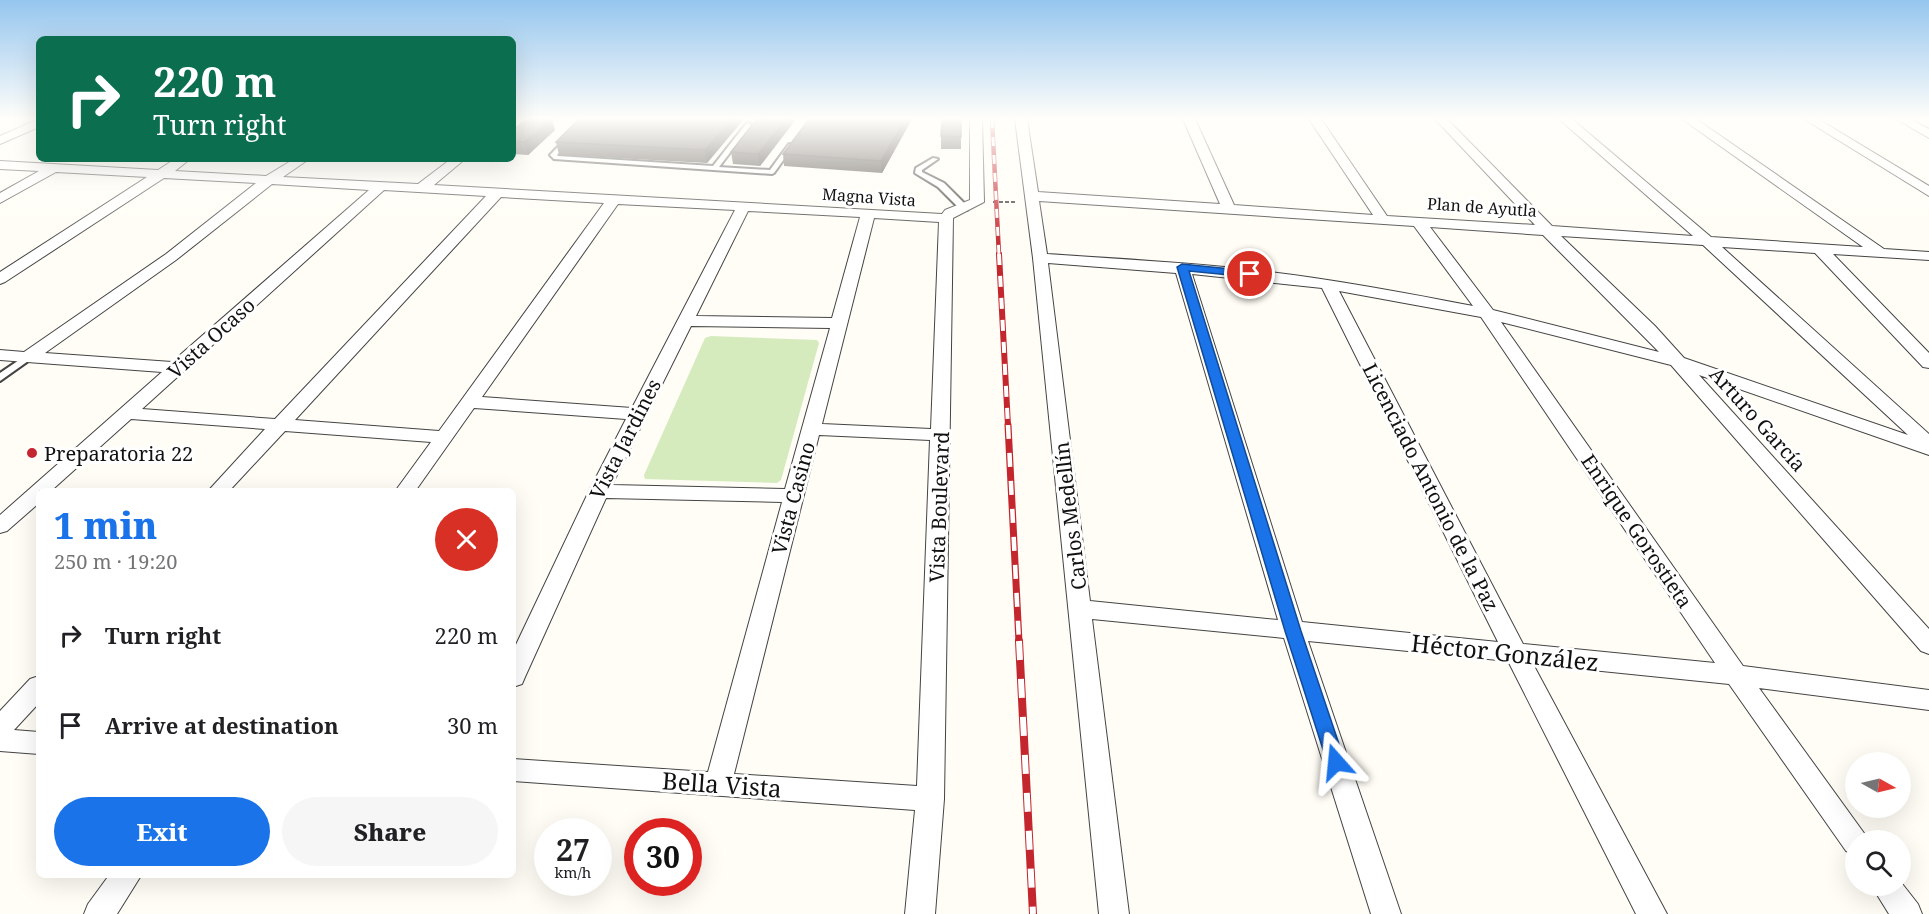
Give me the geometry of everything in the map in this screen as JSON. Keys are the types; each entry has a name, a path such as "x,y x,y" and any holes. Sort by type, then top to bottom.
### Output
{"street":[{"path":"0,199 61,162"},
{"path":"0,279 180,162"},
{"path":"28,357 171,256 270,179 298,162"},
{"path":"423,187 455,162"},
{"path":"955,213 977,202 977,162"},
{"name":"Carlos Medellín","path":"1027,162 1081,609 1114,914"},
{"path":"1208,162 1228,208"},
{"path":"1344,162 1382,218"},
{"name":"Arturo García","path":"1481,162 1649,330 1929,645"},
{"path":"1616,162 1927,423"},
{"path":"1749,162 1879,252"},
{"path":"1880,162 1929,192"},
{"name":"Magna Vista","path":"0,165 423,187 868,214 955,213"},
{"name":"Vista Ocaso","path":"43,488 382,185"},
{"path":"221,488 498,192"},
{"path":"408,488 615,198"},
{"name":"Plan de Ayutla","path":"1032,200 1228,208 1929,256"},
{"name":"Vista Jardines","path":"516,670 598,491 744,206"},
{"name":"Vista Boulevard","path":"920,914 930,800 941,435 955,213"},
{"name":"Vista Casino","path":"718,783 868,214"},
{"name":"Enrique Gorostieta","path":"1417,220 1487,313 1736,675 1847,830"},
{"path":"1710,241 1929,444"},
{"path":"1819,248 1929,363"},
{"path":"1040,258 1182,267 1328,284 1487,313 1677,362 1929,450"},
{"path":"1182,267 1293,631 1386,914"},
{"name":"Licenciado Antonio de la Paz","path":"1328,284 1515,652 1652,914"},
{"path":"684,321 841,323"},
{"path":"0,355 177,368"},
{"path":"471,402 638,414"},
{"path":"128,413 445,438"},
{"path":"812,429 941,435"},
{"path":"598,491 793,496"},
{"name":"Vista Ocaso","path":"0,526 36,494"},
{"name":"Héctor González","path":"1081,609 1736,675 1929,700"},
{"path":"0,728 36,689"},
{"path":"0,740 36,743"},
{"name":"Bella Vista","path":"516,770 930,800"},
{"path":"99,914 125,878"},
{"path":"1895,896 1907,914"}],"lane":[{"path":"608,162 772,171 779,162"},
{"path":"714,169 720,162"},
{"path":"930,162 918,168 920,173 941,186 955,213"},
{"path":"0,378 28,357"}],"path":[{"path":"977,202 1032,200"}],"green space":[{"path":"711,336 817,340 819,343 781,480 777,483 645,479 644,475 705,338"}],"railway":[{"path":"994,162 999,255"},
{"path":"999,254 1008,426"},
{"path":"1008,425 1019,642"},
{"path":"1019,641 1033,914"}],"place":[{"name":"Preparatoria 22","path":"32,453"}],"route":[{"path":"1250,274 1182,267 1293,631 1336,762"}]}
